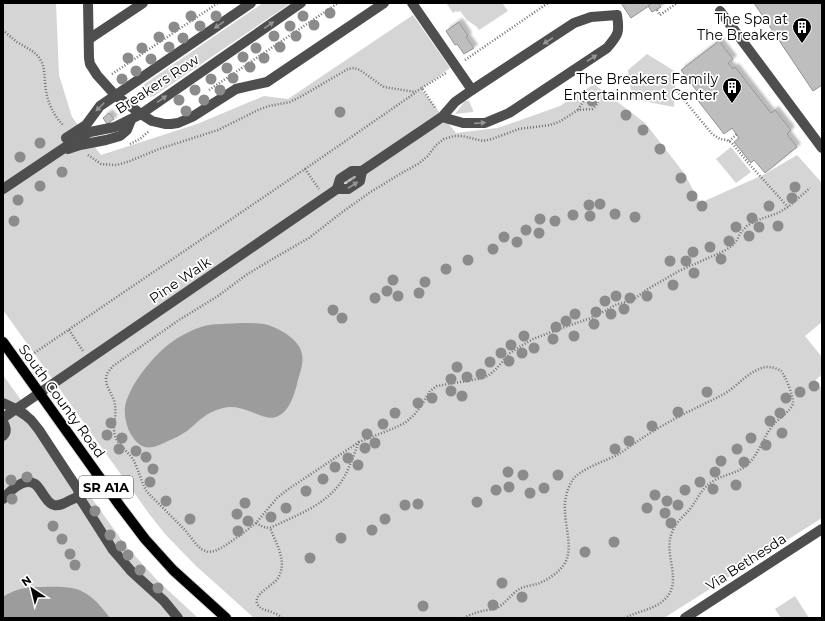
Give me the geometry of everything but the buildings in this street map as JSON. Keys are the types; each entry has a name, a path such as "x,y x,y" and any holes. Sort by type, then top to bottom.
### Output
{"main road":[{"name":"South County Road","path":"3,342 145,539 173,570 226,618"}],"street":[{"path":"88,3 88,49 90,64 94,72 115,95 152,121 164,124 178,123 188,119 236,89 267,82 384,3"},
{"path":"89,39 142,3"},
{"name":"Breakers Row","path":"3,188 8,178 86,125 100,106 251,3"},
{"name":"Breakers Row","path":"3,188 53,154 90,132 115,128 141,114 301,3"},
{"path":"412,3 472,90"},
{"path":"720,11 822,148"},
{"path":"617,15 619,26 617,36 607,48 509,113 485,123 463,123 442,117 456,102 472,90 574,23 591,17 617,15"},
{"name":"Pine Walk","path":"3,418 325,198 337,189 340,179 352,171 362,171 442,117"},
{"path":"3,403 25,415 39,430 77,488 79,493 78,498"},
{"path":"3,422 6,430 5,435 3,436"},
{"path":"3,499 18,485 31,482 36,485 52,504 56,506 72,499 78,498 81,500 113,550 131,571 164,601 178,618"},
{"name":"Via Bethesda","path":"685,618 822,529"}],"path":[{"path":"102,81 218,3"},
{"path":"207,92 338,3"},
{"path":"422,88 548,3"},
{"path":"656,10 660,15 677,3"},
{"path":"675,89 712,134 720,139 727,140 732,143 788,207"},
{"path":"18,364 416,92"},
{"path":"578,110 588,95 596,95 598,101 596,106 592,109 578,110 550,126 519,129 492,139 483,140 462,136 454,136 444,139 436,145 428,156 418,164 400,174 341,213 309,238 246,276 218,296 179,320 114,366 108,372 106,378 107,385 115,404 115,434 118,441 134,462 147,492 185,530 201,549 208,552 223,548 256,523 277,498 287,490 359,442 392,430 405,423 414,415 430,391 437,386 488,376 510,353 532,340 594,317 615,305 633,300 646,290 679,271 732,246 747,226 755,221 778,213 788,207 810,188"},
{"path":"729,141 737,134"},
{"path":"739,157 744,157"},
{"path":"305,169 325,198"},
{"path":"69,330 89,360"},
{"path":"464,618 476,613 497,608 515,592 522,588 540,583 557,573 564,566 569,549 564,511 565,500 572,480 578,474 619,454 658,428 723,394 757,370 767,367 776,368 781,371 785,377 793,398 793,404 790,410 775,422 768,431 762,444 750,462 737,471 709,484 701,492 692,507 679,520 673,529 670,538 669,554 674,577 670,593 658,605 625,618"},
{"path":"256,523 266,528 270,528 315,506 326,498 343,479 359,442"},
{"path":"270,528 280,553 282,562 281,570 278,578 273,584 256,599 256,604 264,610 273,612 282,618"}],"shaded area":[{"path":"3,3 56,3 59,75 72,117 101,155 197,124 264,96 288,99 413,15 450,68 421,89 456,133 497,128 515,122 560,106 594,84 645,123 684,173 700,203 765,174 797,155 822,183 822,322 805,336 822,357 822,374 815,381 822,389 822,518 664,618 254,618 195,565 165,534 3,310"},
{"path":"263,3 291,3 154,96 148,97 144,95 142,86"},
{"path":"446,3 502,3 508,11 479,30 467,20 460,11 453,13"},
{"path":"647,54 676,72 674,107 632,99 628,70"},
{"path":"465,101 469,101 473,112 455,114"},
{"path":"731,147 751,172 736,183 716,159"},
{"path":"243,323 264,324 276,328 293,339 301,349 301,370 293,397 286,409 276,417 268,418 238,408 224,408 210,413 176,438 158,446 149,448 140,445 130,433 127,426 125,407 130,392 144,370 164,348 184,334 205,326"},
{"path":"3,375 126,546 157,580 198,618 3,618"},
{"path":"34,587 63,587 84,592 94,599 110,618 3,618 3,597 18,590"},
{"path":"795,596 809,618 781,618 775,609"}],"place":[{"name":"The Spa at The Breakers","path":"802,44"},
{"name":"The Breakers Family Entertainment Center","path":"732,104"}]}
